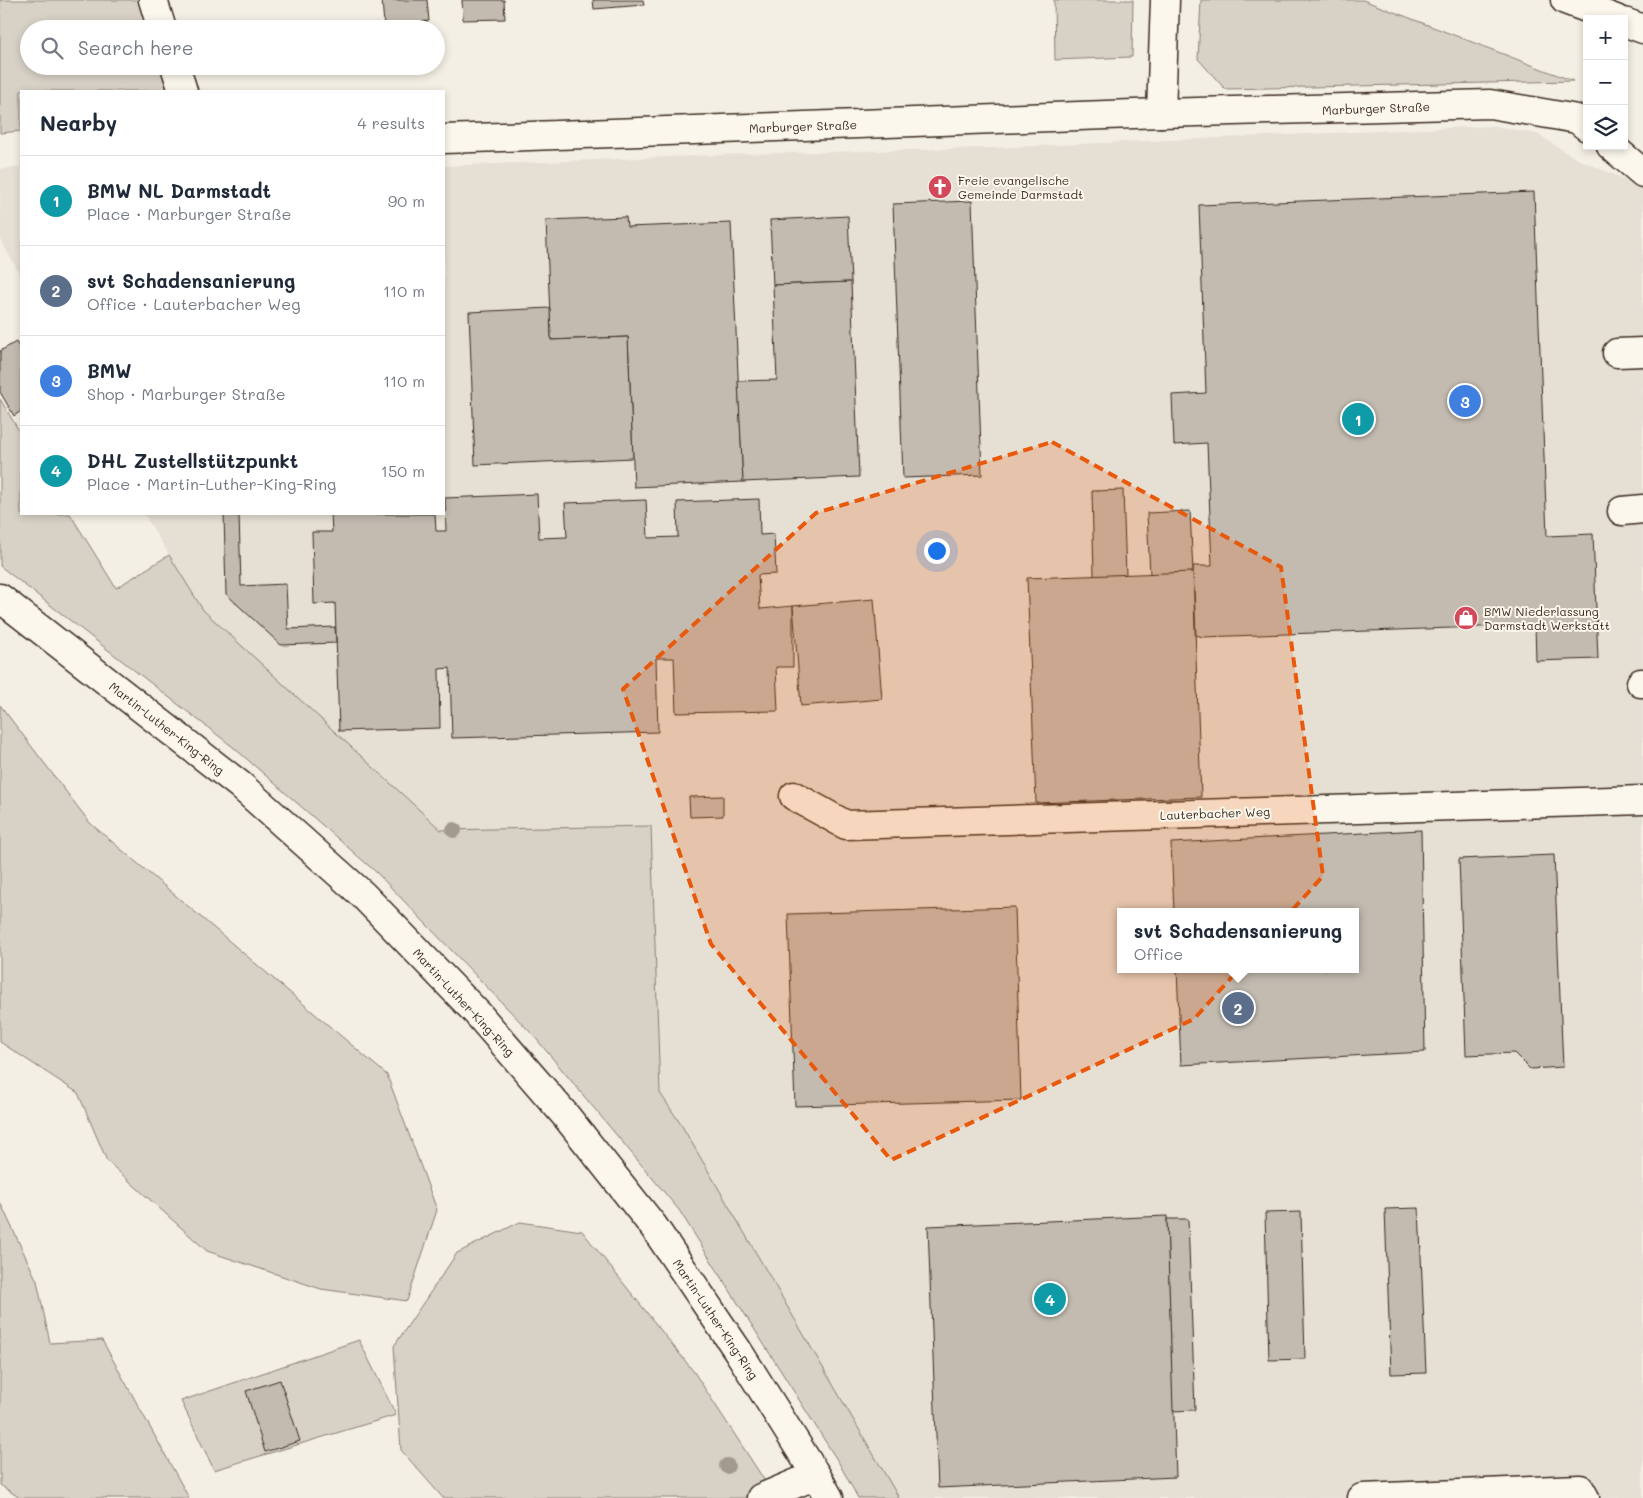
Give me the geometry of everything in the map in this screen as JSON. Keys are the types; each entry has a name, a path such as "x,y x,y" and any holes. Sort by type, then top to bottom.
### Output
{"street":[{"path":"153,0 159,20"},
{"path":"1161,113 1165,0"},
{"path":"1565,0 1605,15"},
{"path":"1628,23 1643,29"},
{"path":"178,75 183,90"},
{"name":"Marburger Straße","path":"445,139 1161,113 1490,104 1577,119 1583,124"},
{"path":"1616,150 1643,173"},
{"name":"Martin-Luther-King-Ring","path":"0,598 240,785 363,895 478,1014 566,1116 654,1227 738,1351 822,1487"},
{"name":"Lauterbacher Weg","path":"794,796 846,825 1643,800"},
{"path":"761,1498 822,1487"},
{"path":"1362,1498 1580,1489 1585,1498"}],"highlighted area":[{"path":"1052,442 1281,567 1323,876 1194,1019 891,1160 711,944 623,689 816,513"}],"shaded area":[{"path":"0,0 142,0 149,20 20,20 20,75 167,75 172,90 20,90 20,131 0,133"},
{"path":"1054,0 1133,0 1132,57 1055,60"},
{"path":"1201,0 1363,0 1573,81 1225,89 1198,59"},
{"path":"1494,126 1537,134 1575,158 1643,187 1643,1498 899,1498 682,1126 660,1093 651,826 441,831 203,610 145,515 445,515 445,166 742,154 989,148"},
{"path":"20,167 20,274 0,239 0,169"},
{"path":"0,399 20,432 20,515 71,515 116,588 169,555 203,610 441,830 651,826 660,1093 682,1126 899,1498 858,1498 839,1463 679,1210 533,1035 376,872 233,747 0,566"},
{"path":"0,705 90,823 387,1075 437,1210 407,1301 321,1289 207,1251 107,1161 78,1093 0,1042"},
{"path":"0,1202 37,1281 50,1343 102,1340 189,1498 20,1498 0,1485"},
{"path":"520,1222 582,1231 694,1372 776,1498 443,1498 401,1450 394,1346 457,1253"},
{"path":"359,1340 396,1415 214,1470 181,1401"}],"building":[{"path":"382,0 427,0 429,20 384,20"},
{"path":"462,0 504,0 505,19 463,20"},
{"path":"593,0 643,0 644,5 594,9"},
{"path":"1534,192 1547,536 1593,534 1598,659 1536,661 1535,625 1203,637 1196,635 1193,566 1212,566 1207,443 1174,445 1172,395 1206,393 1199,205"},
{"path":"972,201 982,475 903,478 893,204"},
{"path":"848,216 851,282 773,285 770,220"},
{"path":"626,217 627,227 731,223 743,482 634,487 628,337 551,340 546,220"},
{"path":"851,282 859,477 743,482 738,381 777,380 773,285"},
{"path":"550,308 551,340 628,337 633,458 475,465 469,312"},
{"path":"16,342 20,348 20,412 14,416 0,392 0,351"},
{"path":"1123,490 1126,575 1094,576 1092,491"},
{"path":"537,494 539,538 567,537 565,503 646,500 648,538 678,537 677,502 759,499 760,535 774,534 776,574 758,575 760,609 793,606 793,667 776,667 778,711 676,713 674,658 656,658 658,732 452,738 450,668 439,669 440,728 339,731 335,603 314,604 312,532 332,532 331,515 435,515 436,531 446,531 445,498"},
{"path":"1190,511 1193,572 1150,575 1147,513"},
{"path":"224,515 239,515 241,586 286,584 288,629 335,627 336,643 281,645 226,594"},
{"path":"1193,572 1201,797 1036,803 1027,578"},
{"path":"874,599 882,699 801,706 793,606"},
{"path":"723,796 723,816 690,817 689,797"},
{"path":"1421,830 1425,1052 1181,1065 1177,973 1359,973 1359,908 1174,908 1171,843"},
{"path":"1554,855 1563,1067 1530,1069 1514,1053 1466,1055 1459,859"},
{"path":"1015,907 1021,1100 795,1106 788,914"},
{"path":"1419,1208 1426,1373 1391,1374 1385,1209"},
{"path":"1301,1212 1305,1359 1269,1360 1265,1213"},
{"path":"1167,1216 1176,1477 938,1488 928,1226"},
{"path":"1167,1219 1188,1219 1195,1410 1173,1411"},
{"path":"280,1380 300,1441 265,1452 246,1391"}],"place":[{"name":"Freie evangelische Gemeinde Darmstadt","path":"940,187"},
{"name":"BMW","path":"1465,401"},
{"name":"BMW NL Darmstadt","path":"1358,419"},
{"name":"BMW Niederlassung Darmstadt Werkstatt","path":"1466,618"},
{"name":"svt Schadensanierung","path":"1238,1008"},
{"name":"DHL Zustellstützpunkt","path":"1050,1299"}]}
